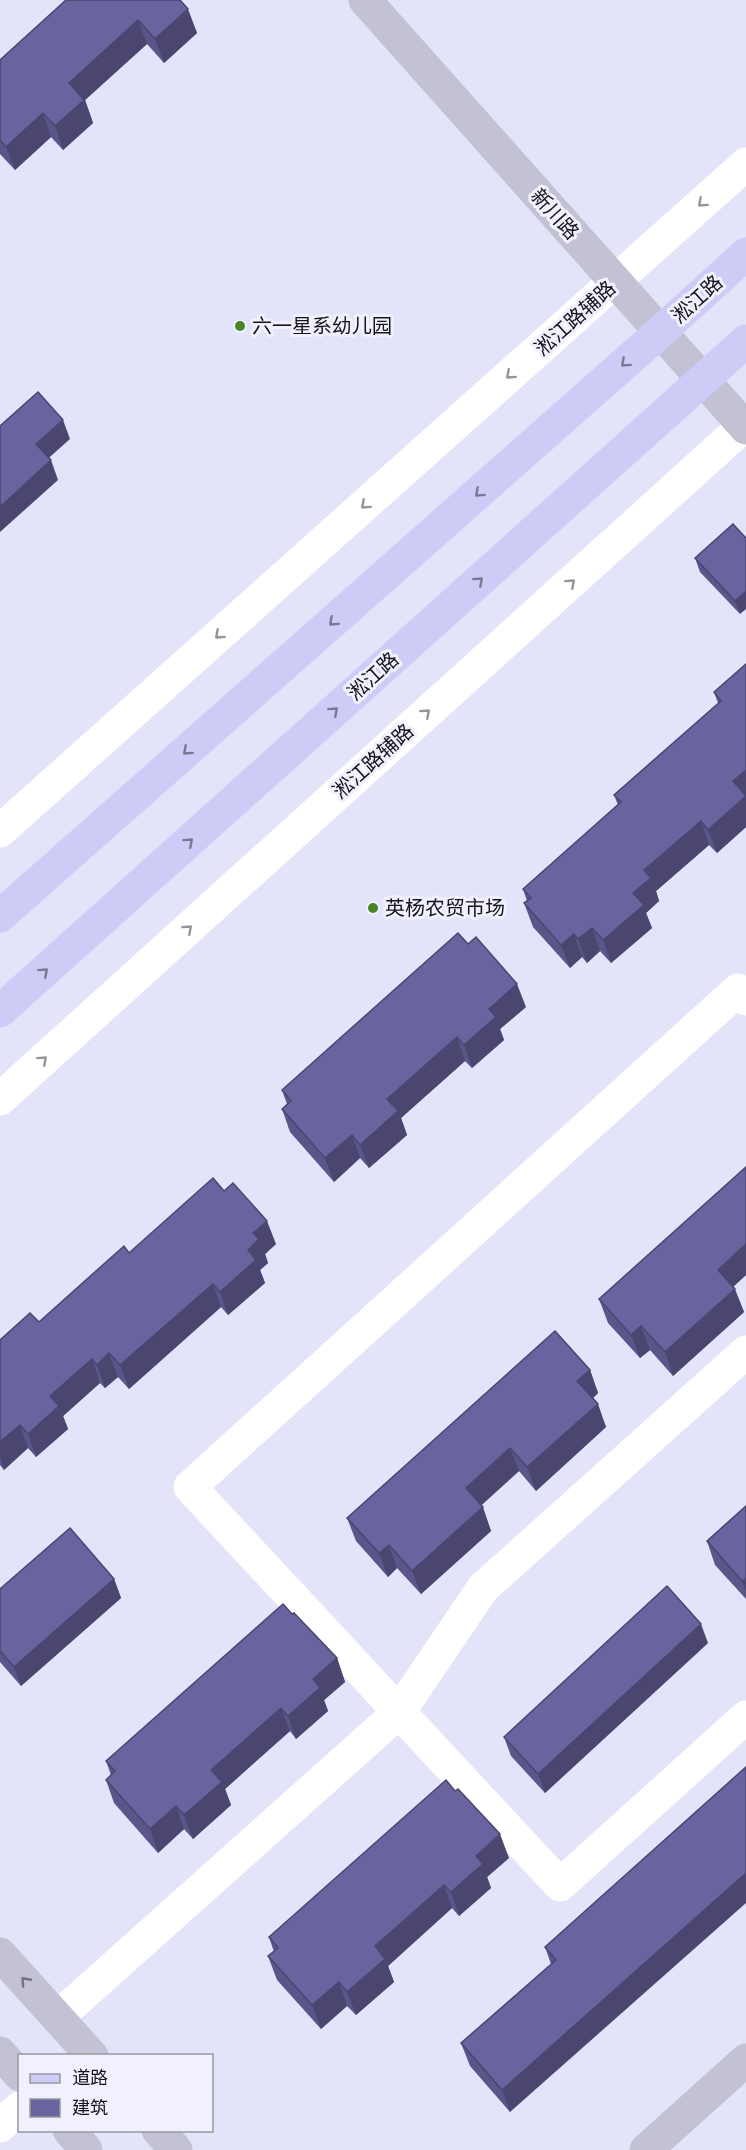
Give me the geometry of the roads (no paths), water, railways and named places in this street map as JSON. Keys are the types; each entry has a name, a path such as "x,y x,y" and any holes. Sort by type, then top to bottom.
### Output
{"main road":[{"name":"淞江路","path":"1,913 746,254"},
{"name":"淞江路","path":"0,1011 746,341"}],"street":[{"name":"新川路","path":"365,0 659,333 745,426"},
{"name":"淞江路辅路","path":"0,831 746,164"},
{"name":"淞江路辅路","path":"0,1099 745,426"},
{"path":"746,999 738,990 190,1487 560,1886 746,1717"},
{"path":"58,2017 399,1712 483,1588 746,1352"},
{"path":"0,1953 91,2054"},
{"path":"0,2053 18,2073"},
{"path":"646,2150 746,2060"},
{"path":"0,2126 18,2110"},
{"path":"71,2132 86,2150"},
{"path":"160,2132 176,2150"}],"place":[{"name":"六一星系幼儿园","path":"240,326"},
{"name":"英杨农贸市场","path":"373,908"}]}
